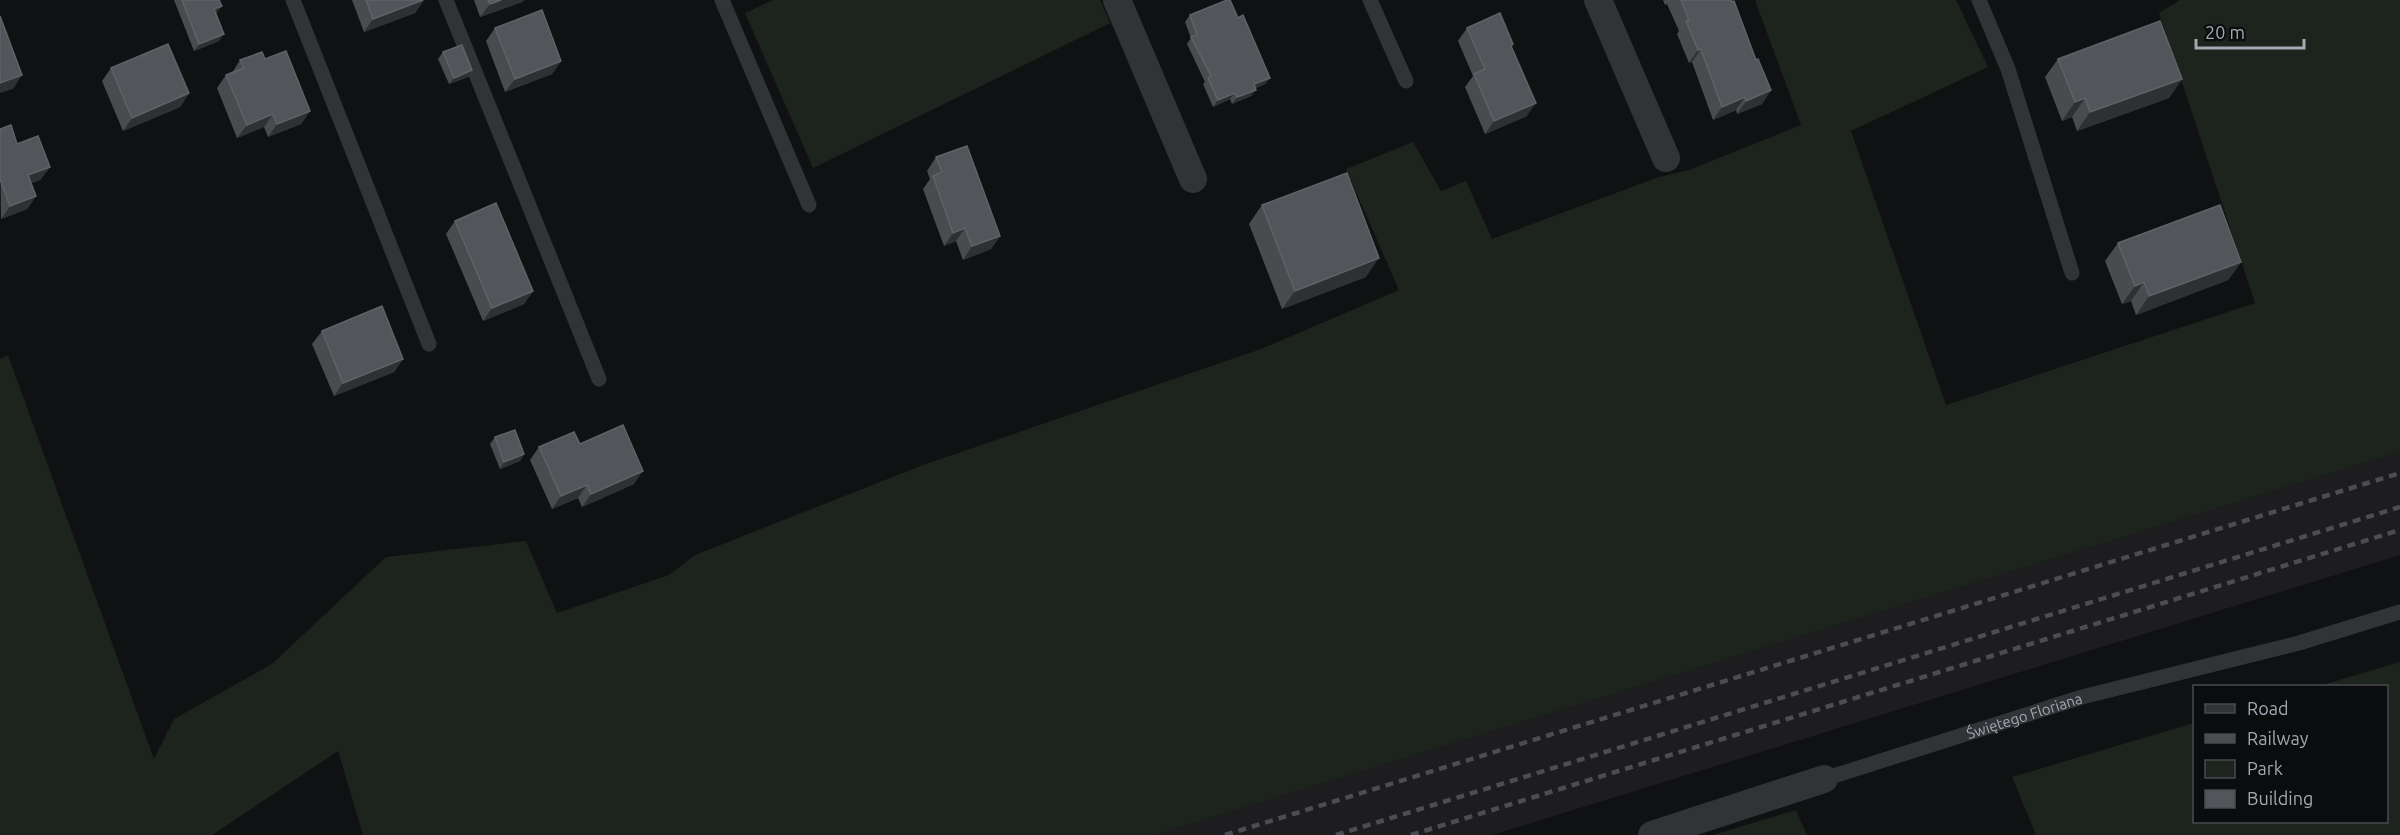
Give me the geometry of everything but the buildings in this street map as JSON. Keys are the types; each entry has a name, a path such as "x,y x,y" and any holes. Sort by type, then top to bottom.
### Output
{"street":[{"path":"1117,0 1193,179"},
{"path":"1598,0 1666,158"},
{"name":"Świętego Floriana","path":"1652,835 1824,778"}],"lane":[{"path":"293,0 429,344"},
{"path":"446,0 599,379"},
{"path":"722,0 809,205"},
{"path":"1370,0 1406,81"},
{"path":"1979,0 2008,69 2072,273"},
{"name":"Świętego Floriana","path":"1824,778 2082,697 2300,643 2400,612"}],"shaded area":[{"path":"2400,452 2400,555 1492,835 1155,835"}],"green space":[{"path":"773,0 1100,0 1110,23 813,168 745,13"},
{"path":"1755,0 1956,0 1988,67 1851,131 1946,405 2255,303 2159,13 2180,0 2400,0 2400,452 1155,835 363,835 338,751 212,835 0,835 0,359 8,355 154,759 174,719 272,664 386,557 526,541 557,613 669,575 695,555 923,465 1261,349 1399,290 1346,169 1413,142 1441,191 1466,181 1492,239 1659,177 1689,170 1801,125"},
{"path":"2400,662 2400,835 2036,835 2012,777 2193,723 2193,823 2388,823 2388,685 2322,685"},
{"path":"1796,810 1807,835 1713,835"}],"railway":[{"path":"1225,835 2400,473"},
{"path":"1336,835 2400,507"},
{"path":"1411,835 2400,530"}]}
